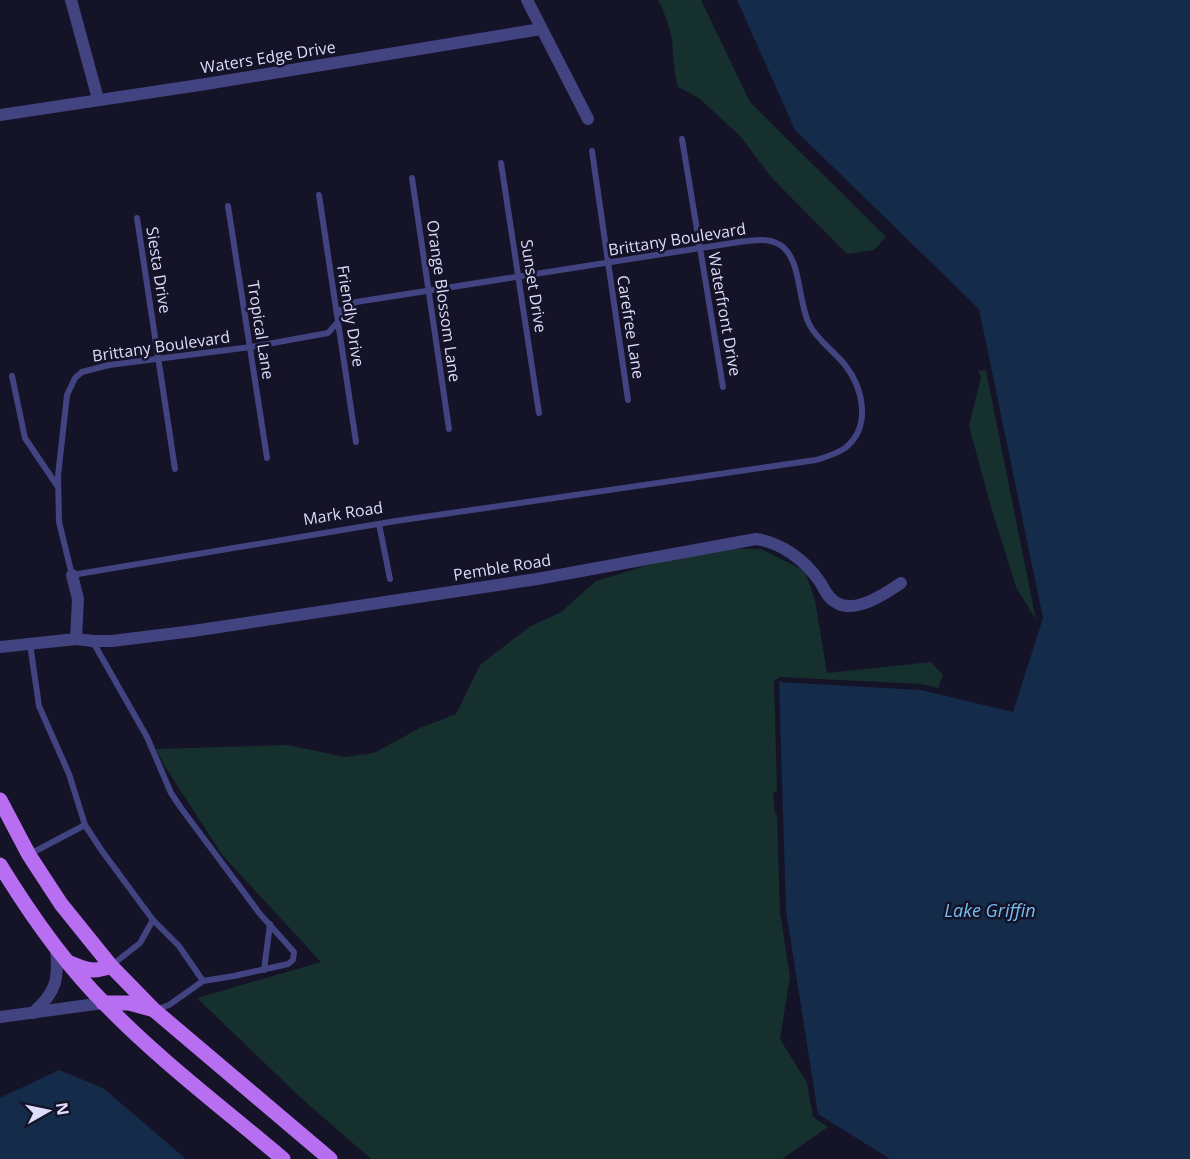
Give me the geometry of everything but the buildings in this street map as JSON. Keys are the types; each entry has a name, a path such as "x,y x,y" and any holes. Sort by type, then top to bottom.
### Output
{"main road":[{"path":"0,800 28,855 61,904 111,966 154,1010 330,1159"},
{"path":"0,865 18,895 56,948 103,1003 142,1041 284,1159"},
{"path":"67,962 89,971 99,971 111,966"},
{"path":"103,1003 129,1003 154,1010"}],"street":[{"path":"71,0 98,99"},
{"path":"527,0 588,119"},
{"name":"Waters Edge Drive","path":"0,115 541,29"},
{"name":"Pemble Road","path":"76,639 93,641 193,631 537,579 756,539 766,540 786,550 812,572 828,596 836,603 843,605 869,602 883,596 901,583"},
{"path":"0,647 76,639 78,599 72,575"},
{"path":"33,1013 55,987 58,973 56,948"},
{"path":"0,1017 103,1003"}],"lane":[{"name":"Waterfront Drive","path":"682,139 723,387"},
{"name":"Carefree Lane","path":"592,151 628,400"},
{"name":"Sunset Drive","path":"501,163 539,413"},
{"name":"Orange Blossom Lane","path":"412,178 449,429"},
{"name":"Friendly Drive","path":"319,195 356,442"},
{"name":"Tropical Lane","path":"228,206 267,458"},
{"name":"Siesta Drive","path":"137,218 175,469"},
{"name":"Brittany Boulevard","path":"72,575 59,522 58,488 61,432 66,412 67,394 75,378 82,372 93,368 251,347 328,333 339,319 341,310 356,302 766,240 783,247 794,263 803,309 810,325 816,336 836,354 847,368 860,392 862,402 860,425 855,438 840,452 816,460 761,468"},
{"path":"12,376 25,438 58,488"},
{"name":"Mark Road","path":"72,575 380,524 761,468"},
{"path":"380,524 390,579"},
{"path":"93,641 147,737 171,793 238,885 294,952 293,960 288,964 203,981 169,1005 154,1010"},
{"path":"30,643 39,706 69,774 85,825 102,852 153,920 179,946 203,981"},
{"path":"28,855 85,825"},
{"path":"111,966 140,943 153,920"},
{"path":"264,970 270,924"}],"green space":[{"path":"658,0 701,0 750,102 886,237 874,250 847,254 771,177 741,137 699,98 678,87 671,35"},
{"path":"978,370 986,371 1036,620 1016,587 969,426 981,378"},
{"path":"704,548 761,549 805,571 815,600 827,673 931,662 943,675 938,688 921,684 780,677 774,681 777,790 773,794 777,815 780,912 790,977 780,1039 807,1083 813,1117 828,1127 782,1159 371,1159 301,1098 197,998 321,962 223,856 156,749 287,745 345,757 374,753 420,728 456,714 480,665 529,627 561,612 596,581"}],"water":[{"name":"Lake Griffin","path":"737,0 1190,0 1190,1159 890,1159 818,1114 786,911 779,682 921,690 1013,712 1043,618 979,309 795,130"},
{"path":"59,1070 103,1088 186,1159 0,1159 0,1098"}]}
